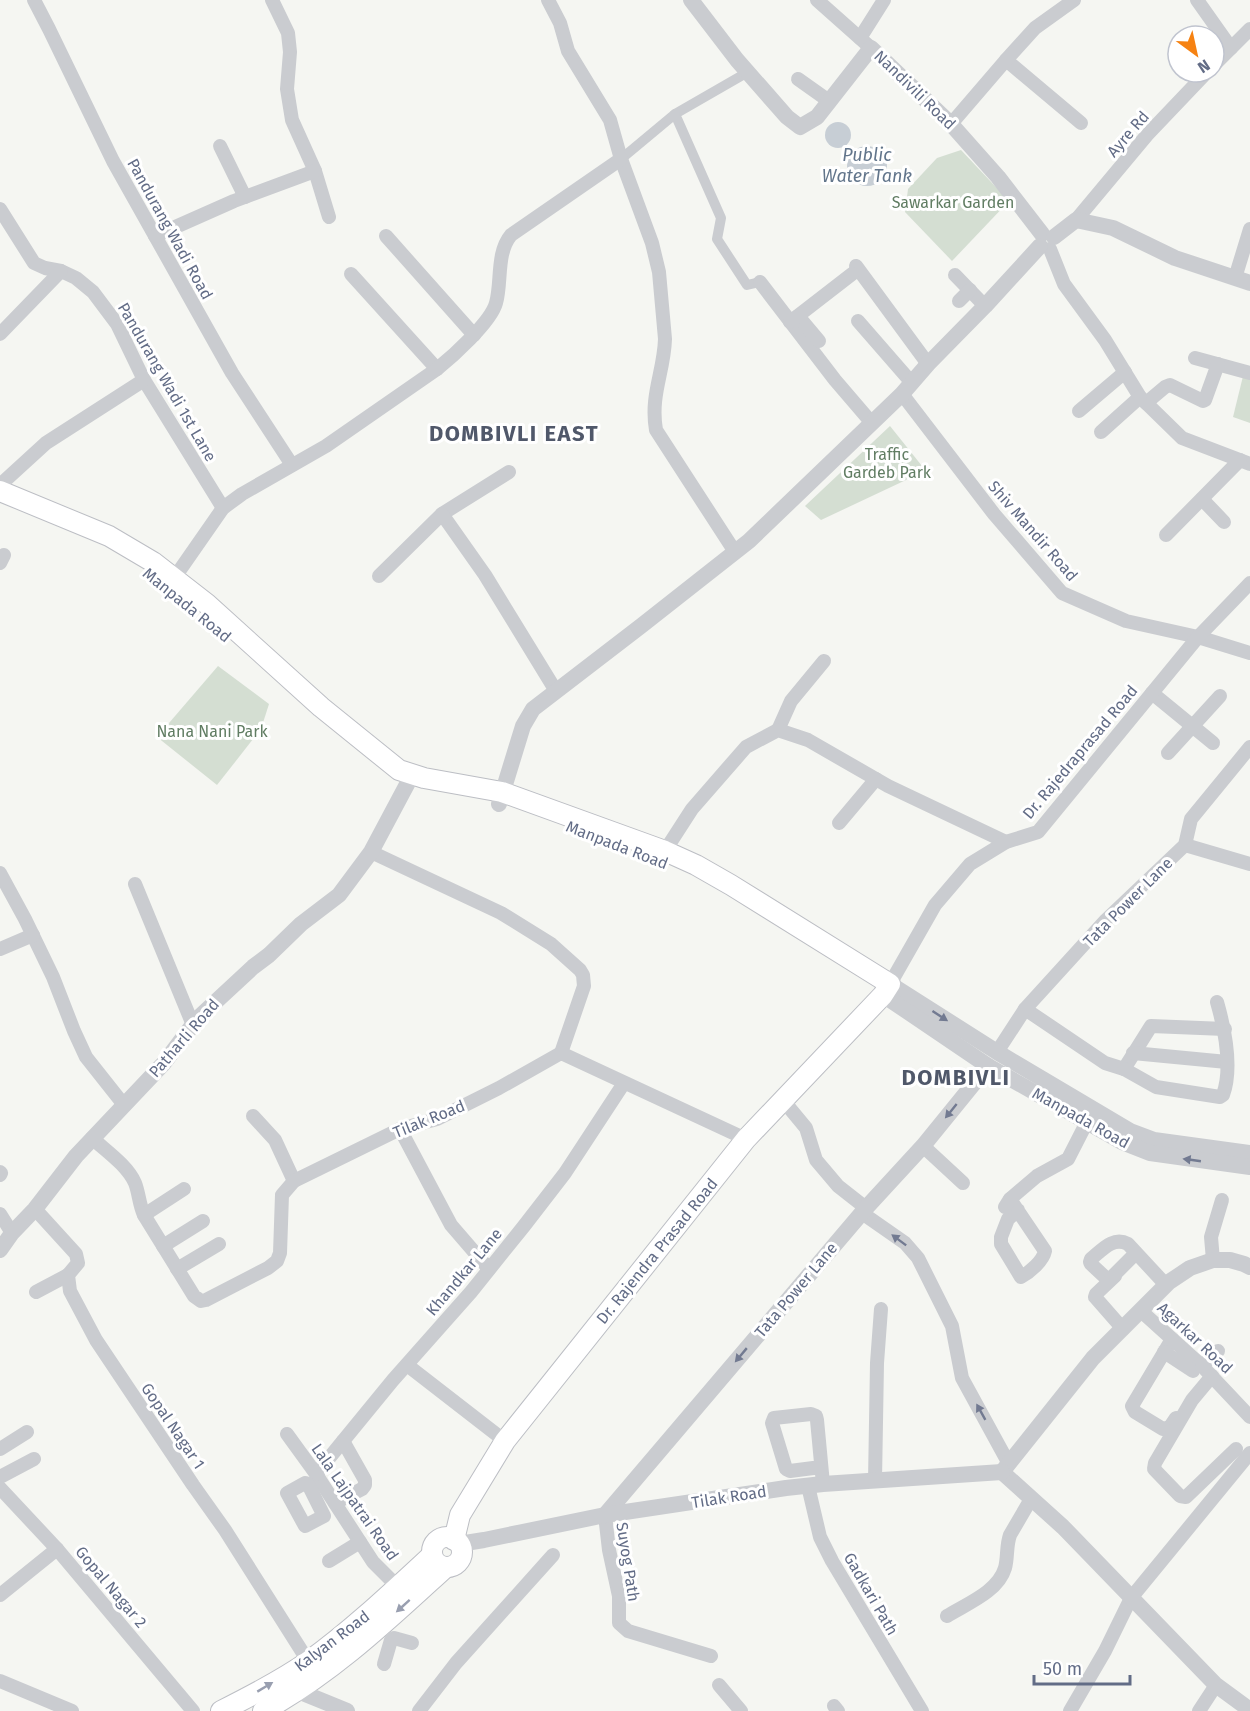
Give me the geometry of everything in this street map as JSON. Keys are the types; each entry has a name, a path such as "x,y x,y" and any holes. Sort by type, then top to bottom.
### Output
{"main road":[{"name":"Manpada Road","path":"0,491 68,524"},
{"name":"Manpada Road","path":"0,505 110,536 153,562 171,583 207,604 321,707 410,780 500,798 696,865 731,885 887,990"},
{"name":"Dr. Rajendra Prasad Road","path":"448,1550 460,1515 505,1441 746,1139 887,990"},
{"name":"Kalyan Road","path":"221,1711 253,1695 308,1661 379,1605 398,1587 448,1550"},
{"name":"Kalyan Road","path":"268,1710 385,1633 448,1550"}],"street":[{"name":"Pandurang Wadi Road","path":"34,0 113,161 232,373 292,465"},
{"path":"272,0 288,33 290,52 287,89 292,120 315,171 329,218"},
{"path":"548,0 560,23 568,51 610,120 621,159 652,243 659,273 665,339 653,414 656,430 735,552"},
{"name":"Nandivili Road","path":"691,0 737,60 788,117 800,127 817,117 865,43 951,124 998,177 1046,241"},
{"path":"817,0 865,43 884,0"},
{"path":"951,124 1035,28 1074,0"},
{"path":"1197,0 1231,48"},
{"path":"1226,53 1250,29"},
{"path":"1005,60 1081,123"},
{"path":"171,583 223,508 242,494 326,446 437,369 474,335 496,305 504,249 511,235 621,159 675,114 748,72"},
{"path":"798,79 829,101"},
{"name":"Ayre Rd","path":"1076,220 1147,135 1196,84"},
{"path":"675,114 721,218 717,239 747,285 760,282 794,319 819,341"},
{"path":"220,146 245,197"},
{"path":"155,236 245,197 315,171"},
{"name":"Pandurang Wadi 1st Lane","path":"0,209 34,263 76,278 93,292 117,324 144,380 223,508"},
{"path":"500,798 527,717 533,709 749,541 907,389 928,364 1046,241 1076,220 1113,228 1175,258 1242,280 1250,229"},
{"path":"386,236 474,335"},
{"path":"1046,241 1064,284 1105,340 1143,400 1182,438 1245,462 1166,535"},
{"path":"794,319 854,270 928,364"},
{"path":"0,334 61,271"},
{"path":"351,274 437,369"},
{"path":"956,275 985,306"},
{"path":"958,301 970,290"},
{"path":"794,319 835,380 871,422"},
{"name":"Shiv Mandir Road","path":"858,321 994,514 1062,593 1126,621 1198,637 1250,653"},
{"path":"1195,358 1250,373"},
{"path":"1101,432 1143,400 1170,385 1205,400 1218,364"},
{"path":"1079,411 1125,372"},
{"path":"0,485 46,442 144,380"},
{"path":"379,576 442,514 509,472"},
{"path":"1203,499 1224,522"},
{"path":"442,514 484,575 556,691"},
{"name":"Dr. Rajedraprasad Road","path":"887,990 935,905 970,864 1006,842 1038,832 1198,637 1250,583"},
{"path":"662,855 692,809 746,747 778,730 791,701 824,661"},
{"path":"1152,693 1213,743"},
{"path":"1168,753 1220,696"},
{"path":"778,730 808,740 876,779 1006,842"},
{"name":"Tata Power Lane","path":"605,1515 864,1210 923,1146 992,1059 1025,1009 1107,920 1185,844 1191,819 1250,747"},
{"path":"839,823 876,779"},
{"name":"Patharli Road","path":"0,1250 76,1156 164,1063 198,1017 301,924 339,895 371,852 410,780"},
{"path":"1185,844 1250,864"},
{"path":"371,852 501,913 550,944 580,970 584,986 561,1053 746,1139"},
{"path":"0,873 53,977 86,1057 124,1105"},
{"path":"135,884 193,1025"},
{"path":"0,949 33,935"},
{"name":"Manpada Road","path":"887,990 992,1059 1090,1116 1122,1142 1150,1153 1250,1167"},
{"path":"1025,1009 1105,1063 1124,1069 1156,1087 1220,1096 1224,1092 1227,1062 1225,1029 1217,1002"},
{"path":"1124,1069 1151,1026 1225,1029"},
{"name":"Tilak Road","path":"294,1181 400,1130 437,1119 561,1053"},
{"path":"1133,1053 1227,1062"},
{"name":"Khandkar Lane","path":"316,1474 489,1269 565,1173 624,1083"},
{"path":"782,1099 806,1128 816,1160 838,1186 905,1243 918,1258 952,1326 962,1378 1006,1468 1031,1499 1063,1527 1216,1685 1250,1710"},
{"path":"92,1138 129,1172 136,1185 144,1215 194,1296 201,1301 268,1268 277,1261 280,1253 282,1195 294,1181 275,1140 253,1116"},
{"path":"997,1243 997,1226 1003,1209 1014,1202 1037,1176 1068,1159 1090,1116"},
{"name":"Manpada Road","path":"1090,1116 1154,1140 1250,1153"},
{"path":"400,1130 452,1225 489,1269"},
{"path":"923,1146 963,1183"},
{"path":"144,1215 184,1189"},
{"path":"1213,1260 1211,1237 1222,1200"},
{"path":"1014,1202 1057,1262"},
{"name":"Gopal Nagar 1","path":"35,1209 76,1254 78,1263 68,1275 70,1291 96,1340 225,1530 308,1661"},
{"path":"0,1214 12,1233"},
{"path":"162,1244 199,1221"},
{"path":"177,1269 219,1244"},
{"path":"1136,1253 1164,1286"},
{"path":"1123,1329 1095,1298 1096,1294 1135,1260 1164,1286"},
{"path":"1006,1468 1093,1358 1164,1286 1190,1268 1213,1260 1248,1262"},
{"path":"36,1292 68,1275"},
{"path":"875,1481 877,1363 881,1310"},
{"name":"Agarkar Road","path":"1141,1311 1250,1417"},
{"path":"1172,1339 1132,1406 1135,1412 1163,1429 1170,1427 1218,1351"},
{"path":"1164,1352 1204,1371"},
{"path":"407,1365 505,1441"},
{"path":"1204,1371 1192,1400 1155,1463 1154,1469 1180,1496 1186,1497 1222,1463 1245,1456"},
{"name":"Gadkari Path","path":"776,1448 772,1423 774,1418 813,1414 817,1420 820,1537 922,1711"},
{"path":"761,1415 788,1471 817,1479"},
{"path":"0,1449 27,1432"},
{"name":"Lala Lajpatrai Road","path":"287,1434 316,1474 327,1499 373,1562 398,1587"},
{"path":"327,1499 362,1489 365,1485 365,1480 343,1441"},
{"path":"776,1448 786,1488"},
{"path":"1070,1711 1105,1651 1131,1598 1245,1456"},
{"path":"0,1477 34,1459"},
{"path":"1222,1463 1232,1474"},
{"name":"Tilak Road","path":"448,1550 484,1540 605,1515 786,1488 817,1479 875,1481 1006,1468"},
{"name":"Gopal Nagar 2","path":"0,1488 57,1549 193,1711"},
{"path":"947,1616 989,1590 998,1581 1004,1572 1010,1535 1031,1499"},
{"name":"Suyog Path","path":"605,1515 609,1550 620,1596 619,1623 628,1631 711,1656"},
{"path":"328,1561 360,1542"},
{"path":"0,1595 57,1549"},
{"path":"419,1711 456,1664 553,1555"},
{"path":"384,1664 385,1633 412,1643"},
{"path":"0,1681 72,1711"},
{"path":"719,1685 741,1711"},
{"path":"1199,1711 1216,1685"},
{"path":"298,1691 347,1711"}],"green space":[{"name":"Sawarkar Garden","path":"961,150 1009,201 952,261 905,212 908,189 937,158"},
{"path":"1245,368 1250,368 1250,423 1233,417"},
{"name":"Traffic Gardeb Park","path":"890,426 922,466 906,480 821,520 805,506"},
{"name":"Nana Nani Park","path":"218,666 269,704 261,729 217,785 157,737"}],"water":[{"name":"Public Water Tank","path":"838,122 847,126 851,135 847,144 838,148 829,144 825,135 829,126"},
{"name":"Public Water Tank","path":"867,146 875,147 881,152 886,158 886,174 881,180 875,185 867,186 859,185 853,180 848,174 847,166 848,158 853,152 859,147"}],"district":[{"name":"DOMBIVLI EAST","path":"514,433"},
{"name":"DOMBIVLI","path":"956,1077"}]}
